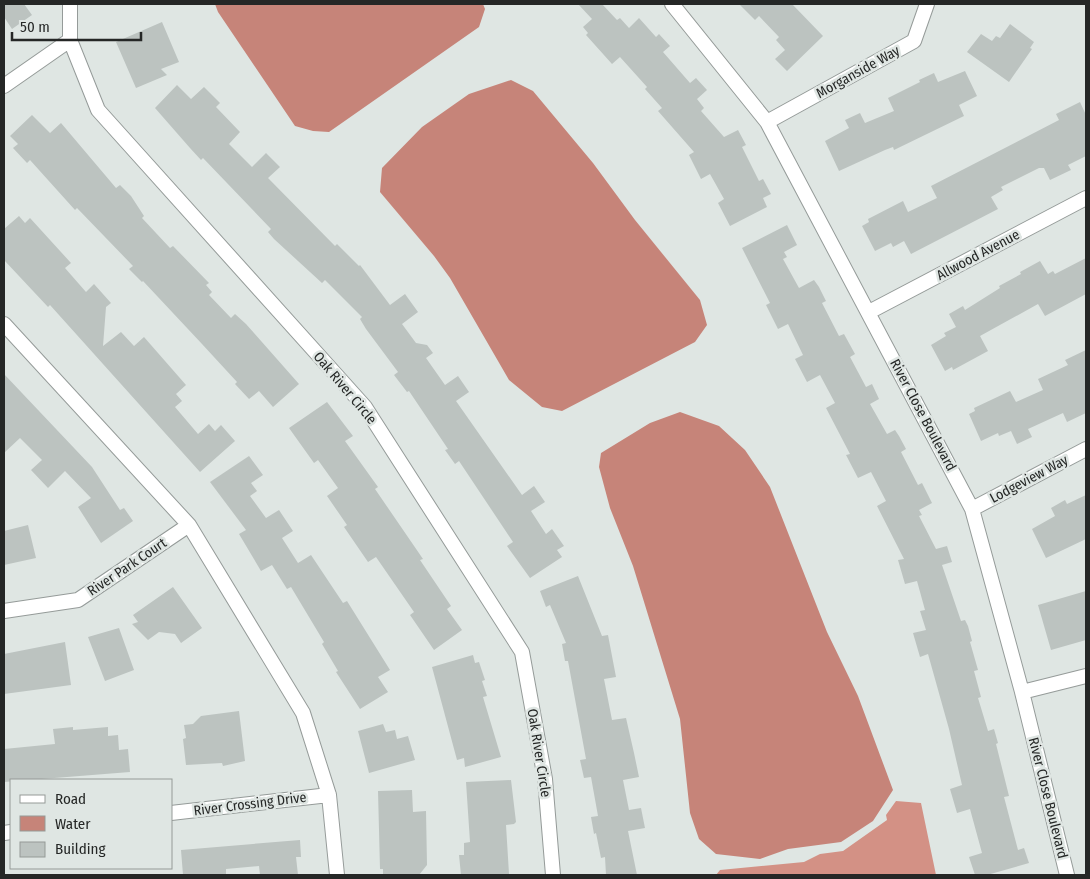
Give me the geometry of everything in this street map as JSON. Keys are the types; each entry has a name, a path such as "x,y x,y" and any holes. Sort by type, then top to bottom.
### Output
{"street":[{"name":"Oak River Circle","path":"70,4 70,40 98,110 365,407 522,652 544,779 553,875"},
{"name":"River Close Boulevard","path":"672,4 767,122 972,509 1022,692 1066,875"},
{"name":"Morganside Way","path":"767,122 914,41 927,4"},
{"path":"4,86 70,40"},
{"name":"Allwood Avenue","path":"869,312 1086,198"},
{"path":"4,324 189,525 303,713 329,795 337,875"},
{"name":"Lodgeview Way","path":"972,509 1086,449"},
{"name":"River Park Court","path":"4,611 78,600 189,525"},
{"path":"1022,692 1086,676"},
{"name":"River Crossing Drive","path":"172,813 329,795"}],"shaded area":[{"path":"896,801 921,803 936,875 716,875 720,870 804,862 820,854 843,851 887,820 886,815"}],"water":[{"path":"215,4 483,4 485,9 479,27 329,132 313,131 295,126 218,12"},
{"path":"511,80 533,91 593,163 635,220 700,300 707,325 695,342 562,411 542,407 509,380 450,278 380,192 382,168 422,127 469,94"},
{"path":"680,412 719,426 745,450 770,487 827,632 858,696 893,790 873,821 841,842 788,849 760,859 716,854 699,839 690,813 680,719 633,566 610,508 599,467 601,453 650,423"}],"building":[{"path":"4,4 24,4 32,15 12,29 4,17"},
{"path":"578,4 602,4 617,20 620,18 629,28 639,18 656,37 659,34 670,46 663,52 690,83 696,78 707,90 697,99 704,108 701,111 724,137 738,130 746,145 742,147 759,181 763,179 771,194 763,198 767,207 730,226 718,203 724,199 710,174 701,179 689,155 694,152 658,111 662,108 645,89 647,87 620,57 612,64 586,35 588,33 583,27 592,19"},
{"path":"739,4 792,4 823,36 787,71 775,59 785,50 776,40 779,37 759,16 755,20"},
{"path":"162,22 179,62 161,69 167,75 136,88 116,42"},
{"path":"1010,24 1034,42 1030,48 1032,49 1009,82 967,52 981,34 992,41 996,36 1000,38"},
{"path":"965,71 977,96 959,105 964,116 894,150 893,147 885,150 839,171 825,141 849,128 845,120 860,113 865,123 894,111 888,98 920,82 919,80 934,73 938,82"},
{"path":"177,85 191,99 204,87 220,103 216,107 240,132 229,144 252,167 266,153 280,167 268,178 335,246 337,244 360,265 390,305 405,294 418,312 402,324 416,343 427,345 433,353 426,358 445,385 458,376 469,392 456,401 522,495 534,486 545,502 531,511 546,534 552,529 564,546 557,550 562,557 530,578 507,546 513,542 459,461 455,464 445,450 448,449 409,391 407,392 394,375 398,372 366,329 360,319 362,317 325,280 322,283 274,239 268,232 271,229 203,158 201,160 155,108"},
{"path":"1080,102 1086,115 1086,156 1068,165 1071,170 1050,180 1044,168 1039,168 1001,187 1003,190 991,197 998,209 911,254 904,241 893,247 891,243 875,251 862,226 869,222 868,219 903,201 908,212 937,198 931,186 1059,120 1056,114"},
{"path":"32,115 50,133 61,123 116,188 120,185 131,196 144,216 142,218 170,248 173,246 209,283 206,285 212,292 209,295 231,318 235,314 246,324 299,384 273,407 259,391 249,399 235,384 237,382 202,344 143,281 129,269 133,266 77,208 75,210 30,160 27,163 13,148 18,144 10,136"},
{"path":"19,216 25,223 30,218 71,263 65,268 86,292 94,284 111,303 106,307 103,346 121,332 134,346 144,337 186,385 176,394 182,401 175,407 198,434 209,424 215,431 221,425 235,441 200,472 50,305 48,307 4,260 4,229"},
{"path":"787,225 797,245 784,252 787,257 783,259 799,288 814,280 819,287 826,301 822,303 839,336 844,334 855,354 850,357 866,387 872,384 879,399 870,404 887,434 895,430 899,436 906,449 901,452 918,485 922,483 932,503 919,510 922,515 919,516 936,549 947,546 952,562 942,565 961,621 965,620 968,626 972,641 970,642 978,670 974,671 981,697 978,698 988,731 994,729 998,743 996,744 1009,796 1004,797 1018,850 1024,848 1029,863 987,875 975,875 969,857 982,853 970,809 957,813 950,789 962,785 949,729 928,654 920,657 913,633 926,630 920,611 925,610 917,581 905,584 898,560 904,559 877,506 886,501 871,472 858,478 846,455 850,454 826,408 835,403 820,375 807,382 795,359 803,355 788,324 778,329 766,305 770,303 742,248"},
{"path":"1086,258 1086,294 1045,316 1038,304 980,336 988,351 953,370 952,367 945,371 931,345 946,336 944,333 956,327 949,314 963,306 965,310 1000,288 999,286 1021,274 1020,272 1040,261 1048,274 1053,271 1055,274"},
{"path":"1086,350 1086,413 1067,422 1063,413 1028,429 1032,437 1017,444 1011,431 999,436 998,433 981,441 969,414 975,411 974,408 1010,391 1016,402 1043,390 1038,379 1068,365 1065,360"},
{"path":"4,374 92,467 120,510 124,508 133,521 101,543 78,507 91,498 65,471 48,488 31,470 42,460 20,438 4,453"},
{"path":"327,402 353,436 345,441 378,487 375,489 423,559 420,560 451,606 447,609 462,630 434,650 410,615 414,612 376,557 368,562 344,527 347,525 327,496 338,488 318,460 314,463 289,428"},
{"path":"249,456 263,475 251,483 257,491 250,496 266,518 279,510 293,531 282,538 298,563 311,555 343,603 347,601 390,670 378,677 388,692 360,709 336,672 338,671 322,644 324,642 291,587 287,589 272,565 261,571 239,534 246,530 210,482"},
{"path":"1086,495 1086,539 1046,558 1032,529 1055,516 1051,508 1065,500 1067,504"},
{"path":"28,525 36,558 4,565 4,531"},
{"path":"578,576 602,636 608,635 616,677 604,679 612,720 626,718 639,777 623,780 629,810 641,808 645,828 628,831 637,875 606,875 605,857 601,858 591,817 598,816 591,777 584,778 580,760 586,759 568,661 565,661 562,644 566,643 550,605 546,607 540,591"},
{"path":"173,587 202,628 181,643 175,634 159,632 148,640 132,624 138,622 133,615"},
{"path":"1086,591 1086,640 1051,650 1038,605"},
{"path":"119,628 134,670 105,681 88,637"},
{"path":"65,642 71,685 4,694 4,654"},
{"path":"473,655 475,663 479,662 485,680 482,681 487,696 483,697 501,757 465,767 464,758 457,760 432,667"},
{"path":"239,711 245,761 223,766 222,763 186,765 183,739 186,738 184,725 193,724 201,716"},
{"path":"383,724 386,732 395,730 397,739 408,736 415,760 369,773 358,731"},
{"path":"73,727 73,730 108,727 108,736 118,735 119,750 128,749 130,772 42,779 10,779 10,782 4,782 4,749 55,744 53,729"},
{"path":"511,780 516,822 506,825 509,874 461,875 459,855 464,855 464,843 470,842 466,782"},
{"path":"412,790 413,812 426,811 427,865 419,875 383,875 383,869 380,869 378,791"},
{"path":"300,840 301,857 296,857 298,875 260,875 259,866 226,869 226,875 183,875 181,850"}]}
